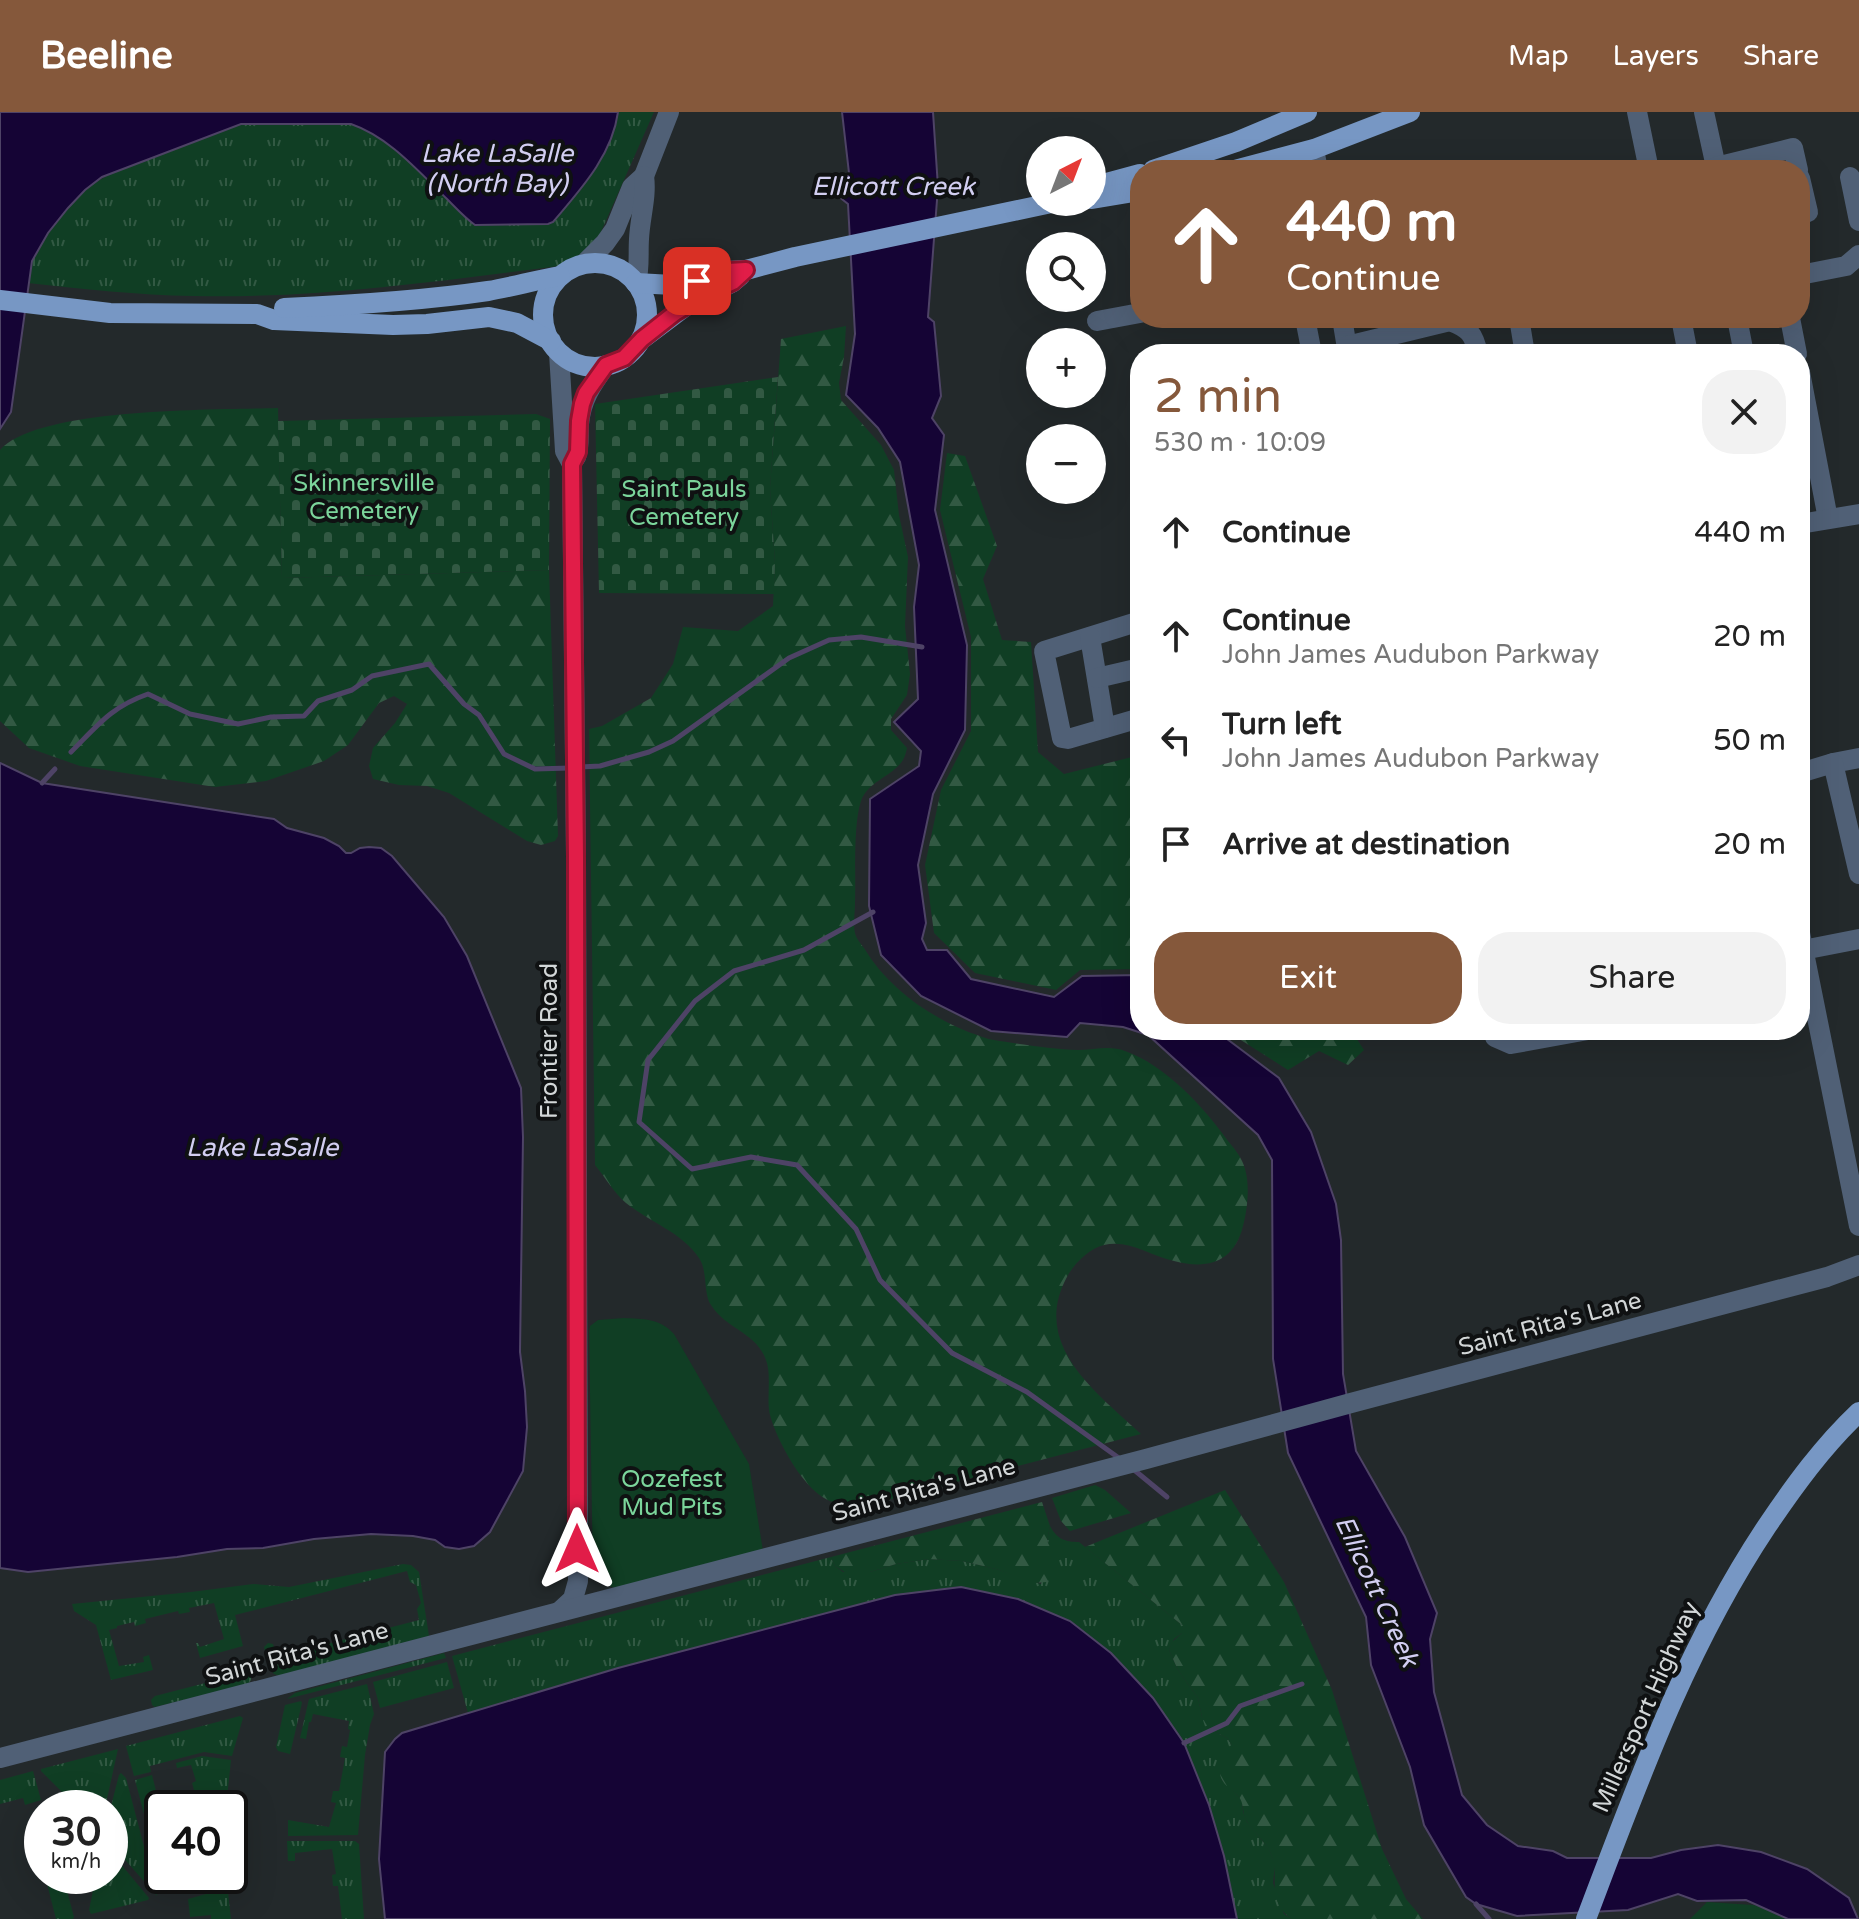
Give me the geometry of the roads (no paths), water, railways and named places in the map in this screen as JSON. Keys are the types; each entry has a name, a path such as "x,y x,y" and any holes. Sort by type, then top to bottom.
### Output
{"main road":[{"path":"1183,160 1236,142 1307,112"},
{"path":"1273,160 1314,149 1410,112"},
{"path":"1106,183 1130,177"},
{"path":"1106,197 1130,193"},
{"path":"636,283 679,285 728,271 746,270 1026,208"},
{"path":"0,300 70,309 163,315 257,314 274,308 418,300 504,288 560,276 584,264 609,265 636,283 642,292 646,321 642,339"},
{"path":"257,314 274,320 393,325 489,317 517,323 583,366 606,365 624,358 642,339 686,306 733,282 746,270"},
{"path":"555,347 544,324 543,311 548,294 560,276"},
{"name":"Millersport Highway","path":"1586,1919 1673,1697 1718,1606 1796,1484 1859,1412"}],"street":[{"path":"584,264 610,237 632,187 644,176 669,112"},
{"path":"1637,112 1647,160"},
{"path":"1704,112 1710,160"},
{"path":"1744,160 1793,148 1796,160"},
{"path":"1314,149 1316,160"},
{"path":"636,283 646,192 644,176"},
{"path":"1850,177 1859,221"},
{"path":"1810,273 1846,266 1859,255"},
{"path":"1097,321 1130,315"},
{"path":"1368,344 1425,328"},
{"path":"1464,328 1475,337 1476,344"},
{"name":"Frontier Road","path":"555,347 565,451 572,464"},
{"name":"Frontier Road","path":"560,1611 573,1599 578,1581 572,464 578,452 582,404 606,365"},
{"path":"1810,424 1828,519"},
{"path":"1810,522 1859,514"},
{"path":"1130,624 1044,651 1062,738 1068,739 1130,721"},
{"path":"1090,637 1105,728"},
{"path":"1097,678 1130,670"},
{"path":"1810,770 1859,758"},
{"path":"1833,763 1859,874"},
{"path":"1810,942 1859,939"},
{"path":"1810,982 1859,1226"},
{"path":"1502,1040 1511,1044 1533,1040"},
{"name":"Saint Rita's Lane","path":"0,1758 1146,1459 1827,1277 1859,1265"}],"water":[{"name":"Lake LaSalle (North Bay)","path":"0,112 618,112 615,128 602,158 574,198 548,224 475,225 390,146 351,124 241,124 102,177 68,208 48,233 32,261 11,412 0,429"},
{"name":"Ellicott Creek","path":"842,112 933,112 938,187 928,317 934,322 941,396 932,418 944,435 935,510 967,645 965,730 933,794 918,865 926,923 922,939 927,950 947,950 971,979 1054,997 1082,976 1130,975 1130,1029 1080,1023 1067,1037 991,1031 921,996 881,955 869,906 870,799 919,766 921,751 894,722 918,699 914,607 919,565 900,462 878,428 846,395 855,334 848,204 838,196 849,173"},
{"name":"Lake LaSalle","path":"0,763 42,783 274,819 287,828 324,838 346,853 360,848 381,848 392,856 444,917 467,956 521,1088 520,1352 527,1427 523,1471 490,1532 474,1546 459,1549 413,1536 371,1534 28,1572 0,1568"},
{"name":"Ellicott Creek","path":"1154,1040 1228,1040 1279,1078 1311,1132 1336,1204 1341,1240 1343,1374 1356,1451 1405,1537 1437,1613 1430,1639 1434,1692 1462,1795 1487,1825 1518,1846 1553,1851 1567,1858 1651,1858 1718,1845 1761,1852 1807,1869 1849,1898 1858,1919 1788,1919 1746,1900 1697,1901 1678,1894 1628,1910 1517,1916 1476,1904 1466,1897 1424,1825 1410,1767 1371,1665 1366,1617 1288,1453 1273,1359 1272,1160 1258,1135"},
{"path":"961,1587 1018,1599 1070,1621 1111,1653 1153,1698 1184,1743 1209,1805 1224,1856 1237,1919 385,1919 379,1859 385,1752 402,1733 618,1668 895,1595"}],"waterway":[{"path":"580,767 600,766 649,752 673,741 789,658 829,640 861,637 922,647"},
{"path":"71,752 114,711 148,694 190,714 238,724 271,717 304,716 318,701 352,690 372,676 429,664 464,704 479,715 504,754 535,769 570,768"},
{"path":"42,783 55,769"},
{"path":"873,912 804,950 734,971 695,1001 648,1060 639,1122 692,1169 751,1157 797,1165 856,1229 880,1280 952,1353 1027,1392 1123,1461"},
{"path":"1133,1469 1167,1497"},
{"path":"1184,1743 1227,1723 1240,1706 1302,1684"},
{"path":"1476,1904 1489,1919"}],"park label":[{"name":"Skinnersville Cemetery","path":"364,497"},
{"name":"Saint Pauls Cemetery","path":"684,503"},
{"name":"Oozefest Mud Pits","path":"672,1493"}]}
